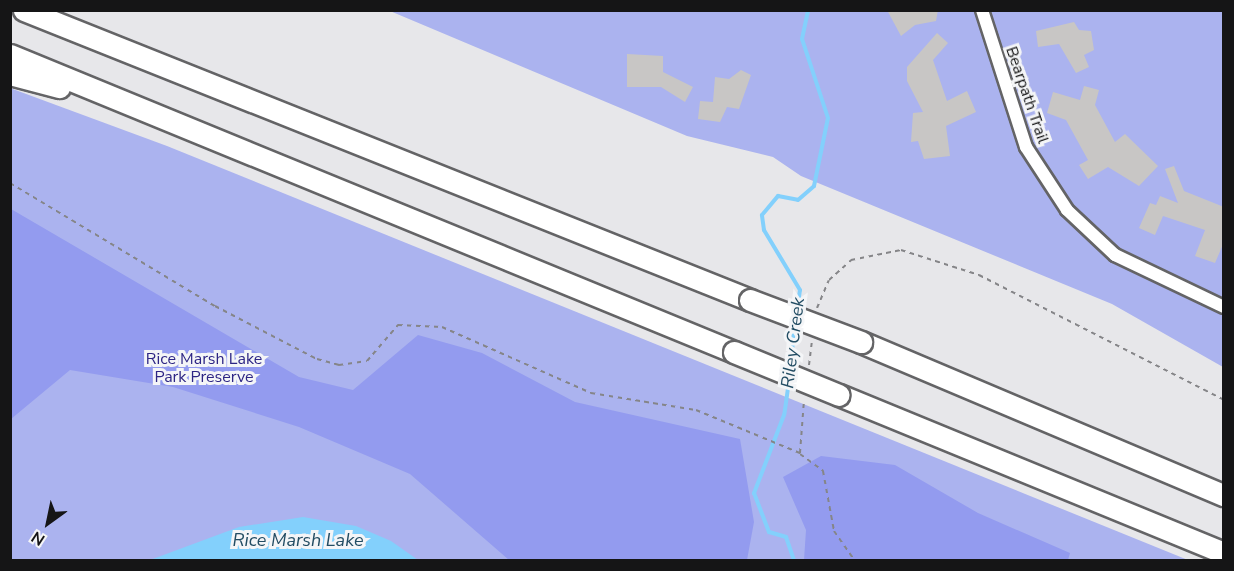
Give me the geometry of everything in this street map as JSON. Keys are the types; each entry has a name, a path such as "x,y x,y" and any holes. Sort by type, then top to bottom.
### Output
{"highway":[{"path":"24,10 750,300 861,342 1224,495"},
{"path":"10,55 1224,553"},
{"path":"10,74 115,100"}],"street":[{"name":"Bearpath Trail","path":"982,10 1026,147 1067,210 1114,255 1224,307"}],"path":[{"path":"10,183 215,306 317,359 339,365 367,361 398,325 442,327 591,393 696,410 789,448 800,453 823,471 834,531 854,561"},
{"path":"816,315 838,270 868,253 901,250 979,275 1224,400"},
{"path":"808,372 813,337"},
{"path":"800,453 804,396"}],"green space":[{"path":"390,11 1223,11 1223,367 1112,304 801,176 773,157 687,136"},
{"name":"Rice Marsh Lake Park Preserve","path":"10,88 167,146 1188,560 11,560"},
{"path":"11,209 299,377 353,390 418,335 482,353 575,402 740,439 754,522 747,560 509,560 410,474 299,427 173,387 70,370 11,419"},
{"path":"821,456 895,465 978,513 1070,553 1068,560 804,560 806,530 783,477"}],"water":[{"name":"Rice Marsh Lake","path":"303,517 356,526 391,541 418,560 150,560 239,527"}],"building":[{"path":"887,10 938,10 936,21 915,25 901,36"},
{"path":"1074,22 1079,30 1091,31 1094,50 1084,55 1089,67 1076,73 1059,44 1038,47 1036,31"},
{"path":"937,33 948,43 933,60 947,101 967,91 976,112 946,126 950,156 924,159 918,141 911,142 913,113 923,112 907,81 907,67"},
{"path":"627,54 663,56 663,72 693,87 685,102 661,87 627,87"},
{"path":"741,70 751,75 739,109 727,107 720,122 698,119 700,101 713,102 715,77 729,79"},
{"path":"1084,86 1099,90 1095,105 1115,142 1125,134 1158,166 1139,186 1108,167 1088,179 1079,165 1088,160 1066,120 1047,113 1053,92 1080,100"},
{"path":"1174,166 1184,191 1224,207 1224,242 1215,263 1195,256 1205,230 1163,216 1155,235 1139,228 1150,203 1156,205 1160,196 1178,203 1165,169"}],"waterway":[{"name":"Riley Creek","path":"797,311 800,290 764,230 762,215 778,196 798,200 814,186 828,118 802,39 808,10"},
{"name":"Riley Creek","path":"790,368 795,324"},
{"name":"Riley Creek","path":"789,381 784,415 754,493 769,532 786,537 794,560"}]}
